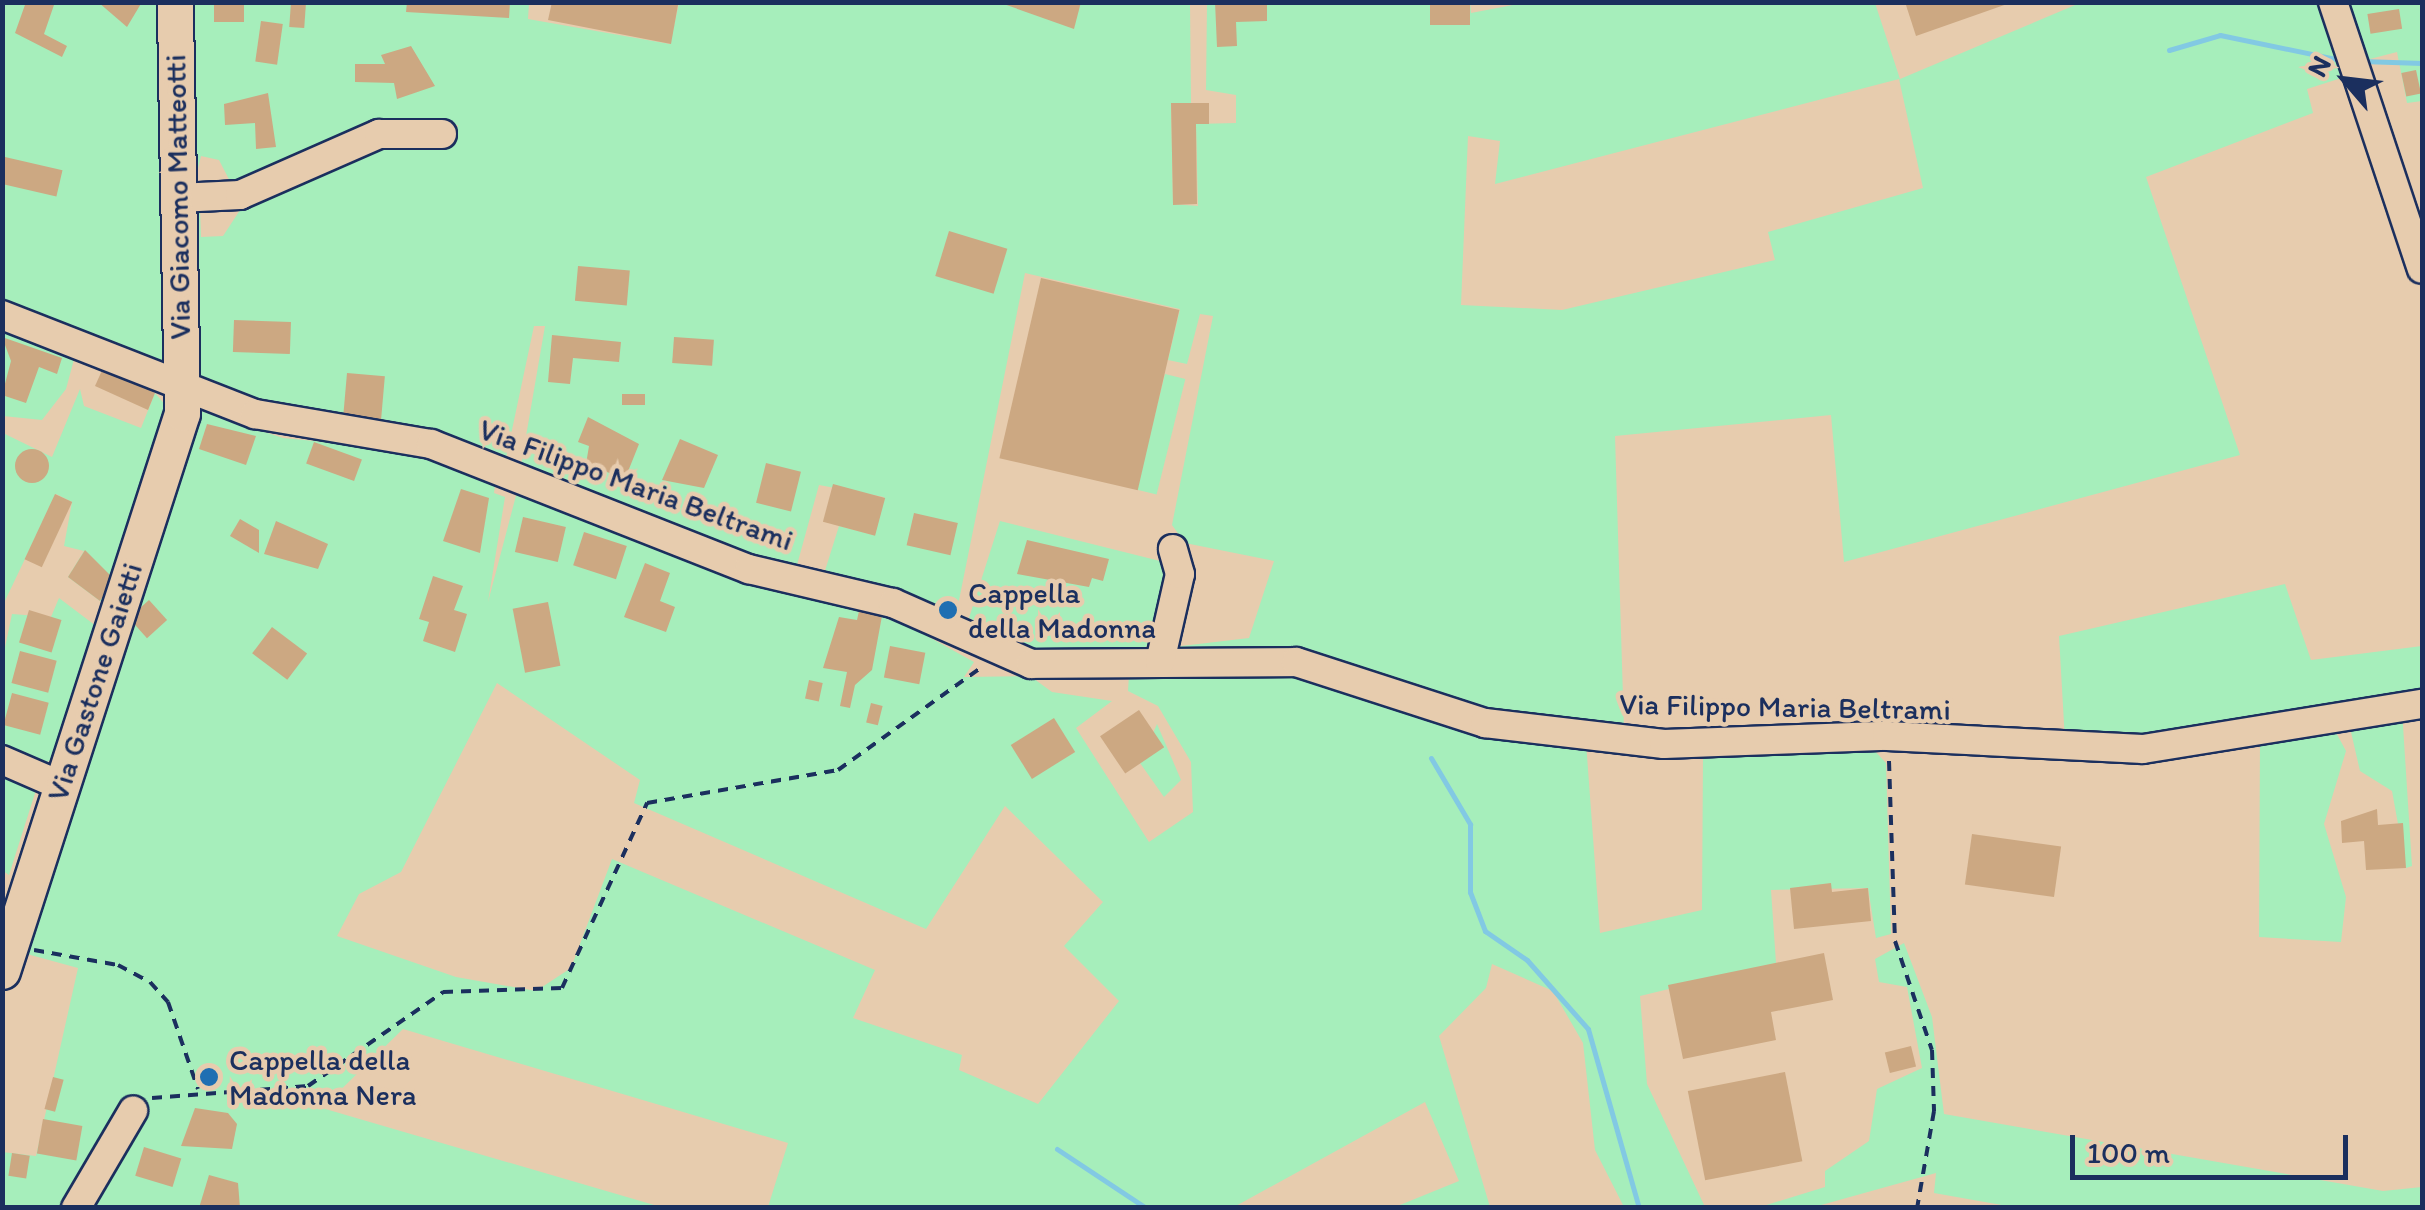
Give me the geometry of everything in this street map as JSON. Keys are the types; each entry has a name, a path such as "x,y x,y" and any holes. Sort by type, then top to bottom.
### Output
{"main road":[{"name":"Via Giacomo Matteotti","path":"175,2 182,392"},
{"name":"Via Gastone Gaietti","path":"7,958 182,392"}],"street":[{"path":"2333,2 2422,268"},
{"path":"178,198 240,194 379,134 442,134"},
{"name":"Via Filippo Maria Beltrami","path":"2,315 182,392 297,426 431,444 749,569 893,603 992,654 1031,664 1296,662 1470,719 1664,744 1883,736 2143,749 2422,704"},
{"path":"1160,662 1180,574 1174,549"},
{"path":"2,760 62,786"},
{"path":"76,1208 133,1111"}],"path":[{"path":"133,1111 156,1095 331,1077 443,992 562,988 647,803 838,770 976,676 992,654"},
{"path":"1883,736 1896,942 1932,1050 1934,1111 1917,1208"},
{"path":"7,958 118,965 150,982 168,1002 198,1089"}],"green space":[{"path":"1470,2 1471,13 1529,2 1875,3 1900,79 2080,3 2327,3 2357,73 2307,89 2313,113 2146,177 2240,455 1844,562 1831,415 1615,436 1624,730 1466,711 1180,654 1173,647 1249,638 1274,561 1185,543 1172,525 1213,316 1200,314 1187,364 1168,360 1180,309 1025,273 955,620 823,577 839,526 874,535 884,497 819,485 797,565 707,545 520,471 545,326 534,326 505,463 191,388 192,210 200,210 201,237 223,236 244,204 369,147 451,145 458,125 404,124 234,189 219,160 201,156 193,189 188,3 529,3 528,19 670,44 679,3 1190,3 1191,103 1171,104 1173,204 1198,206 1196,124 1236,123 1236,95 1206,90 1207,3","holes":["1899,79 1923,188 1768,232 1775,260 1562,310 1461,305 1468,136 1500,141 1495,184"]},
{"path":"3,3 166,3 169,376 3,305"},
{"path":"2340,3 2422,3 2422,101 2407,103 2397,52 2366,60"},
{"path":"2,325 76,352 66,389 42,420 3,416"},
{"path":"1165,374 1185,379 1157,495 1136,489"},
{"path":"80,389 84,406 141,428 155,393 167,407 108,607 68,577 84,551 64,546 72,502 56,494 3,605 3,433 52,457"},
{"path":"189,407 283,438 400,449 496,479 494,493 505,497 488,602 518,488 713,570 875,607 974,662 964,677 1030,676 1052,692 1112,701 1076,728 1149,842 1193,812 1191,762 1158,706 1128,691 1129,675 1294,669 1586,742 1600,933 1702,910 1703,754 1872,748 1886,763 1891,934 1876,938 1868,888 1771,890 1776,963 1640,996 1647,1084 1705,1207 1624,1207 1595,1150 1583,1043 1553,991 1492,964 1486,988 1439,1036 1490,1207 1395,1207 1459,1181 1425,1102 1234,1207 768,1207 788,1143 403,1029 322,1108 661,1207 3,1207 2,1152 36,1156 78,968 16,951","holes":["497,683 640,780 634,803 926,929 1005,806 1103,902 1064,946 1119,1001 1038,1104 959,1070 962,1055 853,1018 875,970 612,859 571,968 536,991 456,977 337,936 359,894 401,872"]},
{"path":"1000,521 1168,563 1150,643 1139,653 1029,658 979,637 983,624 969,618"},
{"path":"2285,584 2311,660 2422,646 2422,699 2197,739 2065,741 2059,636"},
{"path":"59,598 100,629 60,754 44,764 3,745 3,657 12,614 51,617"},
{"path":"2402,710 2412,866 2406,868 2392,791 2360,771 2351,732 2356,718"},
{"path":"1157,724 1181,780 1164,797 1140,763"},
{"path":"2333,727 2346,751 2324,824 2346,897 2341,942 2259,937 2260,741"},
{"path":"2,775 36,790 9,875 3,871"},
{"path":"1904,943 1932,1017 1944,1114 2383,1191 2422,1187 2422,1207 2013,1207 1934,1193 1936,1173 1814,1207 1760,1207 1825,1187 1825,1171 1869,1141 1877,1089 1922,1068 1907,987 1879,982 1875,959"}],"building":[{"path":"26,2 55,2 44,34 67,46 62,57 15,33"},
{"path":"98,2 142,2 127,27"},
{"path":"214,2 244,2 244,22 214,22"},
{"path":"291,2 306,3 304,28 289,27"},
{"path":"407,2 510,2 509,18 406,12"},
{"path":"552,2 678,5 671,44 548,20"},
{"path":"998,2 1081,2 1074,29"},
{"path":"1215,2 1267,2 1267,21 1236,22 1237,46 1217,47"},
{"path":"1430,2 1470,2 1470,25 1430,25"},
{"path":"1905,2 2010,2 2010,3 1916,36"},
{"path":"2399,9 2402,29 2371,34 2367,14"},
{"path":"261,21 283,24 277,65 255,62"},
{"path":"411,46 435,86 397,99 394,83 355,82 355,64 385,64 381,55"},
{"path":"2416,70 2421,93 2406,97 2401,73"},
{"path":"268,93 276,147 256,149 255,123 225,125 224,104"},
{"path":"1171,103 1209,103 1209,124 1196,124 1197,204 1173,205"},
{"path":"5,157 62,170 56,197 2,184"},
{"path":"949,231 1007,249 994,294 935,276"},
{"path":"578,266 630,271 627,305 575,301"},
{"path":"1041,278 1179,310 1138,490 999,458"},
{"path":"234,320 291,322 290,354 233,352"},
{"path":"552,335 621,342 619,362 573,358 570,384 548,382"},
{"path":"2,337 62,358 57,374 39,367 26,403 2,395 11,361"},
{"path":"674,337 714,340 712,366 672,363"},
{"path":"104,366 155,393 148,410 95,386"},
{"path":"347,373 385,376 381,424 343,421"},
{"path":"622,394 645,394 645,405 622,405"},
{"path":"588,417 639,444 625,479 586,464 589,446 578,442"},
{"path":"207,424 256,436 246,465 199,449"},
{"path":"680,439 718,455 704,488 662,480"},
{"path":"314,442 362,459 354,481 306,464"},
{"path":"32,449 44,454 49,466 44,478 32,483 20,478 15,466 20,454"},
{"path":"766,463 801,472 791,511 756,503"},
{"path":"833,484 885,498 875,536 823,522"},
{"path":"461,489 489,498 480,553 443,541"},
{"path":"55,494 72,502 42,567 25,559"},
{"path":"914,513 958,523 950,555 907,545"},
{"path":"523,517 566,527 558,562 515,552"},
{"path":"240,519 259,530 259,553 230,536"},
{"path":"276,521 328,544 318,569 264,554"},
{"path":"584,532 627,546 616,579 573,565"},
{"path":"1027,540 1109,559 1103,581 1092,578 1089,587 1017,574"},
{"path":"85,550 114,579 100,601 68,577"},
{"path":"645,563 670,573 660,601 675,607 666,632 624,617"},
{"path":"433,576 463,586 454,610 467,614 455,652 423,641 429,622 419,619"},
{"path":"149,600 167,620 147,638 129,618"},
{"path":"548,602 560,666 525,673 513,609"},
{"path":"29,610 62,620 52,652 19,643"},
{"path":"859,611 882,616 872,670 855,685 850,708 840,706 847,672 823,668 839,617 857,620"},
{"path":"272,627 307,653 287,680 252,653"},
{"path":"890,646 925,653 919,684 884,677"},
{"path":"20,651 57,661 48,693 11,683"},
{"path":"809,680 823,683 819,701 805,699"},
{"path":"12,693 49,703 40,735 3,725"},
{"path":"871,703 883,706 878,725 866,722"},
{"path":"1139,710 1164,747 1125,774 1100,736"},
{"path":"1054,718 1075,752 1032,779 1011,745"},
{"path":"2377,809 2378,825 2403,823 2406,868 2366,870 2364,841 2342,843 2341,821"},
{"path":"1972,834 2061,847 2054,897 1965,885"},
{"path":"1831,883 1832,892 1868,888 1871,921 1794,929 1790,888"},
{"path":"1824,953 1833,1000 1771,1012 1776,1040 1683,1059 1668,985"},
{"path":"1911,1046 1916,1066 1890,1073 1885,1053"},
{"path":"1785,1072 1802,1161 1705,1180 1688,1091"},
{"path":"53,1077 64,1080 55,1112 44,1109"},
{"path":"195,1108 228,1113 237,1124 232,1149 181,1146"},
{"path":"43,1119 82,1126 76,1160 37,1153"},
{"path":"144,1147 181,1158 173,1187 135,1176"},
{"path":"12,1153 30,1156 26,1179 8,1176"},
{"path":"209,1175 238,1183 240,1208 199,1208"}],"waterway":[{"path":"2169,50 2220,35 2341,60"},
{"path":"2362,61 2422,63"},
{"path":"1431,758 1470,824 1470,892 1485,931 1527,960 1588,1029 1639,1208"},
{"path":"1057,1149 1146,1208"}],"place":[{"name":"Cappella della Madonna","path":"948,610"},
{"name":"Cappella della Madonna Nera","path":"209,1077"}]}
